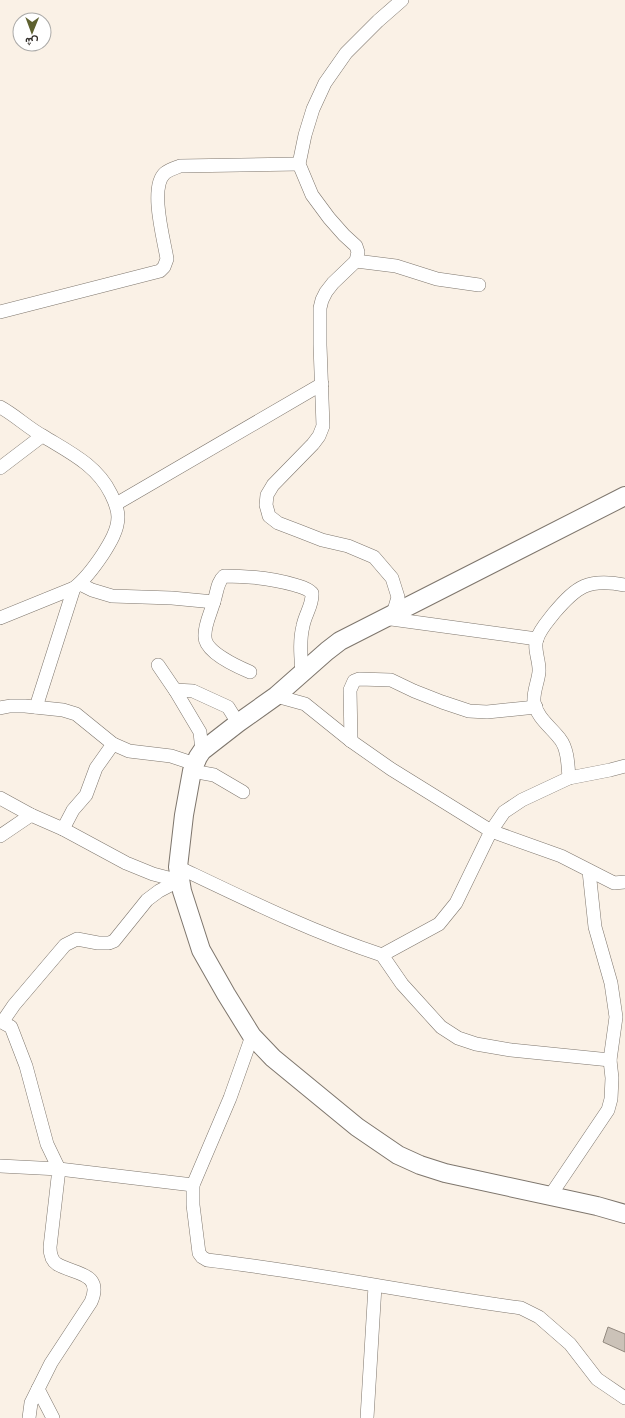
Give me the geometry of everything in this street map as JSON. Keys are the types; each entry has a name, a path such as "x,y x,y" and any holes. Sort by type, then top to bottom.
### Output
{"street":[{"path":"388,616 398,597 392,578 374,557 348,546 322,540 278,522 269,516 266,505 267,495 273,485 313,444 319,436 323,426 320,308 322,300 333,283 356,261 358,252 356,246 329,218 312,195 299,164 305,135 313,109 325,83 346,53 378,21 402,0"},
{"path":"0,312 160,271 164,267 167,259 157,200 158,187 164,173 180,166 299,164"},
{"path":"356,261 396,266 437,279 479,285"},
{"path":"116,504 322,384"},
{"path":"0,406 42,436 88,464 107,485 116,504 118,518 115,533 94,568 77,586 0,618"},
{"path":"0,468 42,436"},
{"path":"196,762 238,723 276,696 340,641 625,496"},
{"path":"250,672 221,657 207,645 204,639 219,584 221,578 224,576 252,576 279,580 312,592 312,599 302,626 300,645 302,673"},
{"path":"569,778 567,760 562,743 541,718 536,707 534,692 539,672 536,648 537,639 546,623 567,598 578,589 591,583 625,585"},
{"path":"77,586 112,596 172,598 214,602"},
{"path":"36,707 77,586"},
{"path":"388,616 537,639"},
{"path":"158,665 200,732 196,762 184,815 179,880 201,950 252,1036 273,1058 313,1092 357,1127 398,1155 420,1165 445,1173 597,1206 625,1214"},
{"path":"351,741 350,690 354,681 358,679 391,680 428,697 469,711 492,712 536,707"},
{"path":"175,690 193,691 228,707 238,723"},
{"path":"276,696 305,704 351,741 420,788 491,831 561,856 614,882 625,882"},
{"path":"0,708 10,706 36,707 63,710 76,714 113,744 129,751 171,756 196,762 214,776 243,792"},
{"path":"63,829 73,810 86,795 96,768 113,744"},
{"path":"382,955 439,924 456,903 491,831 504,812 522,800 569,778 625,766"},
{"path":"0,798 31,815 63,829 126,863 153,874 179,880 382,955 402,984 441,1027 458,1038 476,1044 511,1050 610,1060"},
{"path":"0,836 31,815"},
{"path":"550,1196 608,1110 611,1099 612,1078 610,1060 620,1036 611,983 595,927 589,871"},
{"path":"29,1418 32,1403 51,1363 91,1302 95,1290 89,1279 78,1271 57,1264 50,1254 59,1169 47,1144 26,1066 12,1027 1,1021 65,945 78,939 109,944 114,941 147,900 159,891 179,880"},
{"path":"252,1036 230,1098 193,1186 199,1253 202,1257 207,1260 273,1268 374,1286 521,1308 539,1316 570,1344 597,1379 625,1398"},
{"path":"0,1166 59,1169 193,1186"},
{"path":"366,1418 374,1286"},
{"path":"38,1389 53,1418"}],"building":[{"path":"608,1327 625,1334 625,1352 603,1342"}]}
